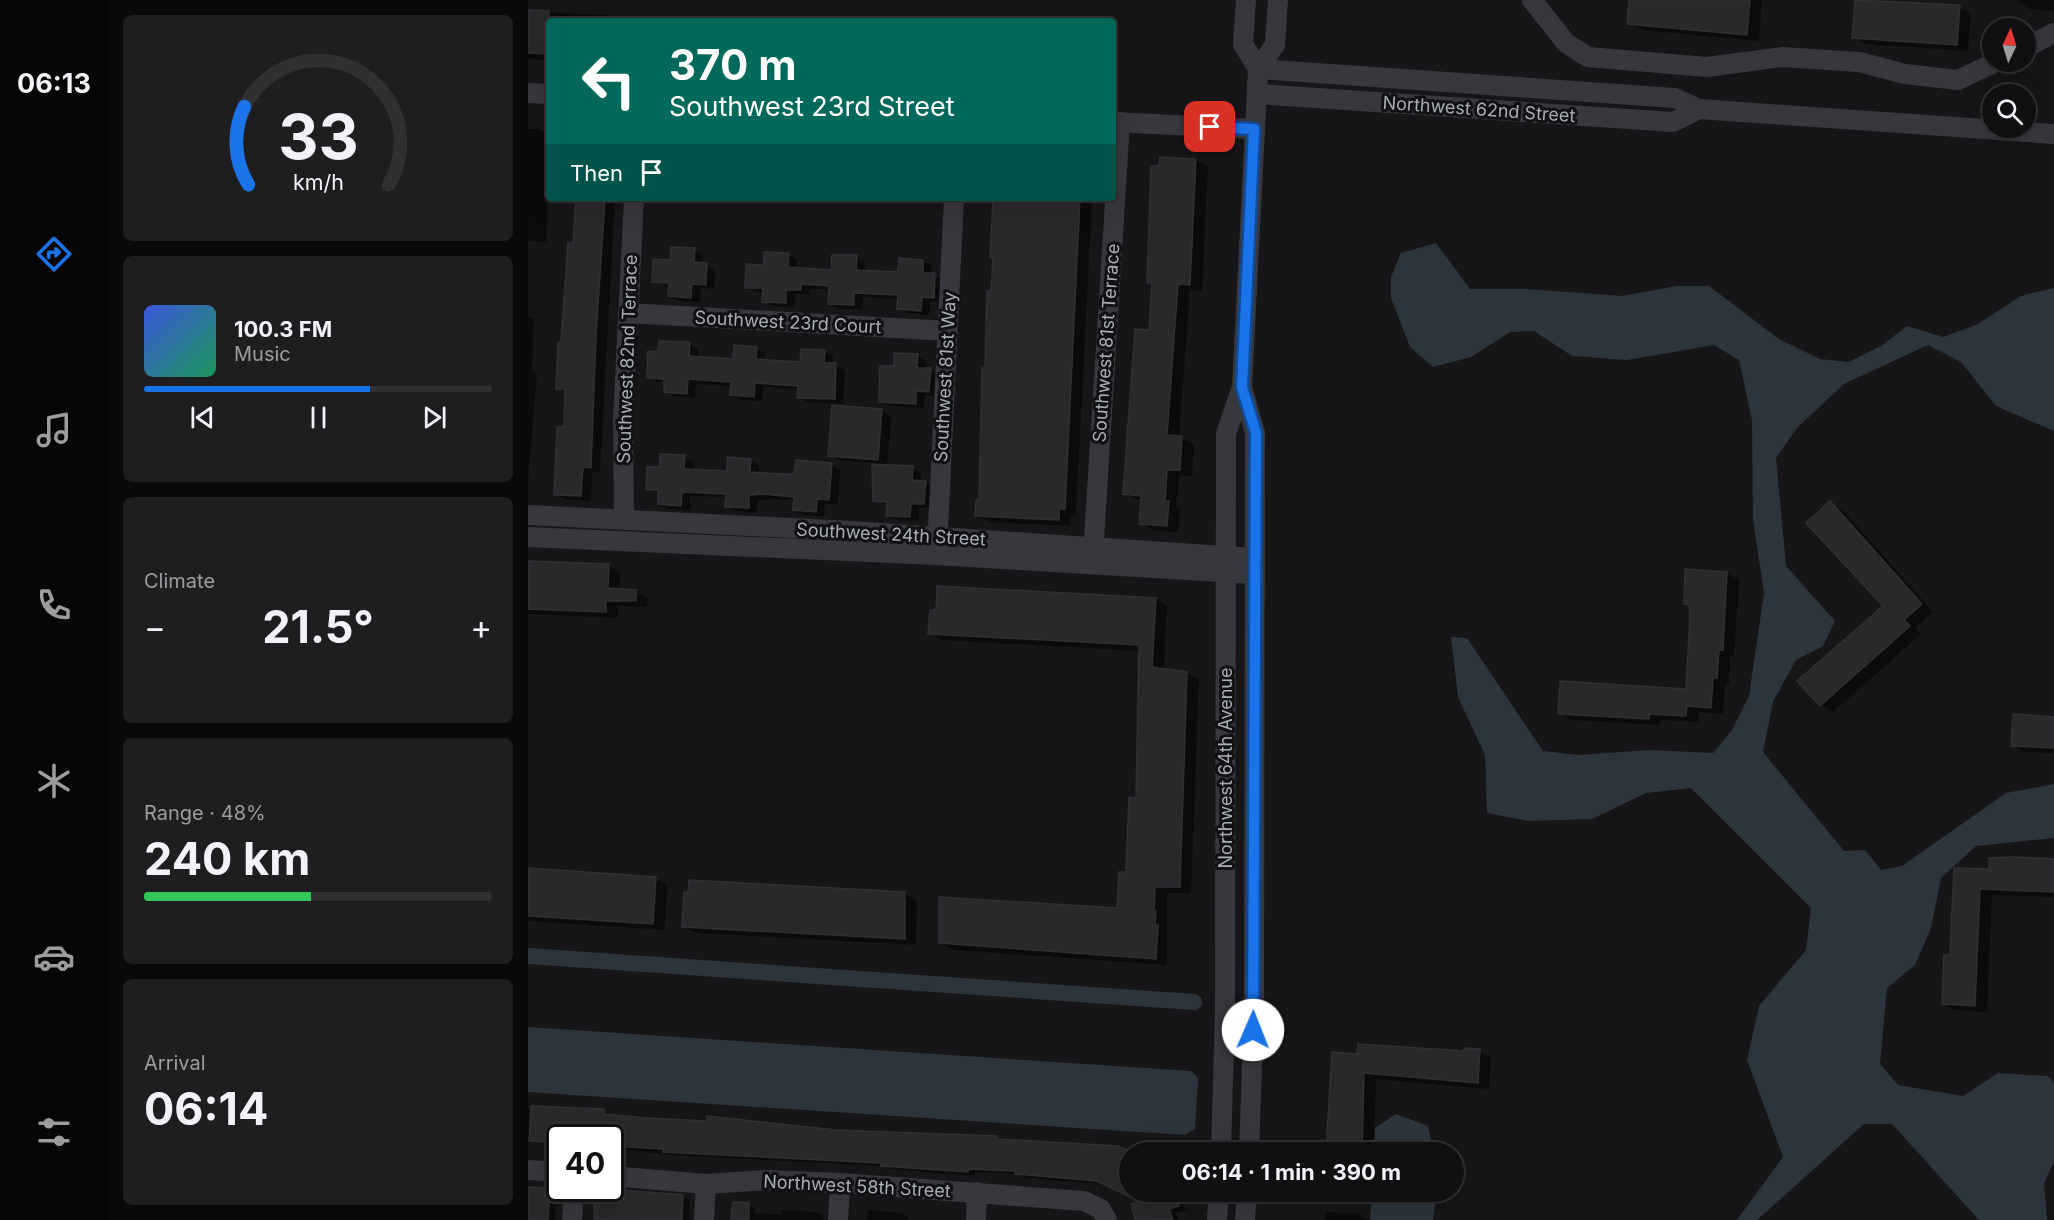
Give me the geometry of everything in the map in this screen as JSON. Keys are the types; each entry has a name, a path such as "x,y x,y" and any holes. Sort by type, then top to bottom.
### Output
{"street":[{"path":"1245,0 1243,44 1258,69 1275,45 1278,0"},
{"path":"1532,0 1566,43 1588,57 1707,67 1782,57 1859,62 1905,74 1958,80 1982,69"},
{"path":"2036,42 2054,33"},
{"name":"Northwest 62nd Street","path":"1258,69 1675,98 1698,109 2054,134"},
{"name":"Northwest 64th Avenue","path":"1221,1142 1225,1010 1226,434 1242,387 1258,69"},
{"path":"1448,107 1458,92 1473,84"},
{"path":"528,93 546,94"},
{"name":"Northwest 62nd Street","path":"1257,94 1673,122 1698,109"},
{"path":"1117,122 1254,129"},
{"name":"Southwest 81st Terrace","path":"1116,140 1117,122"},
{"name":"Southwest 82nd Terrace","path":"624,520 623,420 634,201"},
{"name":"Southwest 81st Way","path":"937,546 954,201"},
{"name":"Southwest 81st Terrace","path":"1093,555 1113,201"},
{"name":"Southwest 23rd Court","path":"628,313 948,331"},
{"name":"Northwest 64th Avenue","path":"1242,387 1256,433 1254,1010 1249,1142"},
{"name":"Southwest 24th Street","path":"528,515 624,520 937,546 1254,566"},
{"name":"Southwest 24th Street","path":"528,537 937,546"},
{"path":"1225,796 1245,813 1254,813"},
{"path":"1225,1010 1254,1010"},
{"path":"528,1170 546,1171"},
{"name":"Northwest 58th Street","path":"624,1177 706,1184 766,1180 977,1192 1084,1201 1104,1214"},
{"path":"838,1220 840,1183"},
{"path":"704,1220 706,1184"},
{"path":"976,1220 977,1192"},
{"path":"572,1220 573,1202"},
{"path":"1217,1220 1218,1202"},
{"path":"1245,1220 1246,1202"}],"shaded area":[{"path":"1436,243 1470,289 1527,289 1622,296 1676,286 1709,286 1779,339 1820,359 1849,362 1881,346 1907,326 1943,337 1976,325 2021,296 2054,288 2054,431 1996,406 1961,362 1928,345 1844,384 1797,428 1776,458 1786,566 1835,621 1823,646 1796,660 1773,702 1763,752 1844,851 1865,850 1881,870 1902,866 2006,793 2054,784 2054,838 1976,846 1941,878 1931,928 1915,965 1887,988 1880,1064 1898,1085 1963,1096 1998,1073 2048,1076 2054,1083 2054,1162 2044,1183 2047,1220 1979,1220 1892,1124 1864,1124 1757,1220 1737,1220 1783,1157 1747,1060 1759,1006 1806,950 1811,908 1691,788 1646,793 1592,819 1528,821 1487,813 1485,755 1458,697 1451,637 1467,638 1543,751 1579,755 1649,750 1713,753 1732,730 1749,696 1764,593 1753,520 1752,420 1739,360 1714,345 1627,360 1572,356 1534,331 1510,332 1471,357 1433,367 1410,347 1391,298 1391,277 1401,253"},
{"path":"528,1027 1191,1071 1198,1078 1195,1129 1185,1135 528,1092"},
{"path":"1396,1114 1428,1126 1431,1142 1374,1142 1375,1128"},
{"path":"1371,1202 1435,1202 1433,1220 1370,1220"}],"building":[{"path":"1629,0 1750,0 1747,35 1627,24"},
{"path":"1855,0 1960,5 1957,45 1852,38"},
{"path":"528,10 549,11 549,18 546,18 546,54 528,53"},
{"path":"1160,157 1196,159 1190,285 1178,284 1167,435 1182,436 1180,470 1167,470 1165,501 1169,501 1167,526 1139,524 1141,496 1123,494 1135,329 1149,330 1152,283 1147,283 1151,166 1159,166"},
{"path":"576,201 605,201 596,336 591,468 583,467 581,496 554,495 557,427 564,427 565,389 556,389 558,342 561,342 568,243 573,243"},
{"path":"993,201 1080,201 1065,509 1059,509 1059,520 975,516 976,500 979,501 982,368 985,368 987,291 991,291 993,258 990,258"},
{"path":"671,247 695,248 694,262 707,263 706,285 692,284 691,298 668,296 669,283 652,282 653,259 670,260"},
{"path":"764,252 789,253 788,267 831,270 832,255 857,255 856,270 898,272 899,258 923,260 923,273 935,273 934,298 922,297 921,311 897,309 898,295 854,293 854,305 828,304 829,286 801,284 801,290 786,290 786,303 762,302 763,288 745,288 746,264 764,265"},
{"path":"659,341 690,342 689,356 733,359 734,345 757,347 756,359 800,362 801,349 825,350 824,363 836,363 835,399 797,398 798,386 755,383 754,397 730,395 731,382 688,379 687,394 664,392 664,379 647,378 648,351 658,352"},
{"path":"894,353 918,354 917,368 931,368 929,392 916,391 916,404 879,402 880,366 894,366"},
{"path":"832,405 882,409 878,460 828,456"},
{"path":"660,454 685,455 684,469 727,471 728,457 751,459 750,472 780,474 794,474 796,460 832,463 829,500 817,499 816,512 793,510 794,497 763,494 749,495 749,508 725,507 726,494 682,492 681,506 658,504 658,490 646,490 647,467 660,467"},
{"path":"872,464 913,466 912,480 926,481 924,504 911,504 910,517 886,516 887,502 873,501"},
{"path":"1830,501 1922,604 1904,620 1910,626 1820,706 1797,681 1883,606 1806,523"},
{"path":"528,561 609,564 608,588 636,590 636,601 606,601 606,612 528,609"},
{"path":"1685,569 1727,572 1723,650 1719,650 1717,678 1713,678 1711,708 1687,706 1686,716 1649,714 1649,719 1558,714 1560,681 1686,689 1690,615 1689,605 1684,604"},
{"path":"937,586 1156,598 1152,667 1187,672 1180,887 1155,887 1155,925 1158,925 1156,959 939,943 939,897 1117,908 1119,872 1126,872 1129,797 1136,798 1139,645 928,634 930,610 936,610"},
{"path":"2013,714 2054,717 2054,748 2011,746"},
{"path":"1989,858 2054,859 2054,892 1980,889 1975,1006 1942,1004 1944,955 1950,955 1954,868 1989,869"},
{"path":"528,868 656,877 653,924 528,916"},
{"path":"689,880 905,892 905,939 682,927 684,892 688,893"},
{"path":"1358,1044 1464,1051 1464,1048 1480,1049 1478,1083 1364,1073 1362,1142 1327,1142 1332,1052 1357,1054"},
{"path":"531,1106 604,1109 604,1114 645,1118 707,1121 707,1116 836,1130 997,1136 997,1139 1118,1146 1119,1192 1097,1181 1015,1174 1015,1171 968,1169 968,1172 881,1166 881,1163 663,1152 663,1149 624,1147 624,1124 546,1124 546,1142 529,1141"},
{"path":"528,1187 546,1188 546,1202 549,1202 548,1220 528,1220"},
{"path":"624,1190 683,1195 682,1220 594,1220 595,1202 624,1202"},
{"path":"733,1202 749,1203 749,1220 731,1220"},
{"path":"1178,1202 1179,1206 1169,1209 1173,1220 1135,1220 1131,1204"}],"waterway":[{"path":"528,956 1194,1002"}],"route":[{"path":"1210,127 1254,129 1242,387 1256,433 1253,574 1255,753 1253,1030"}]}
